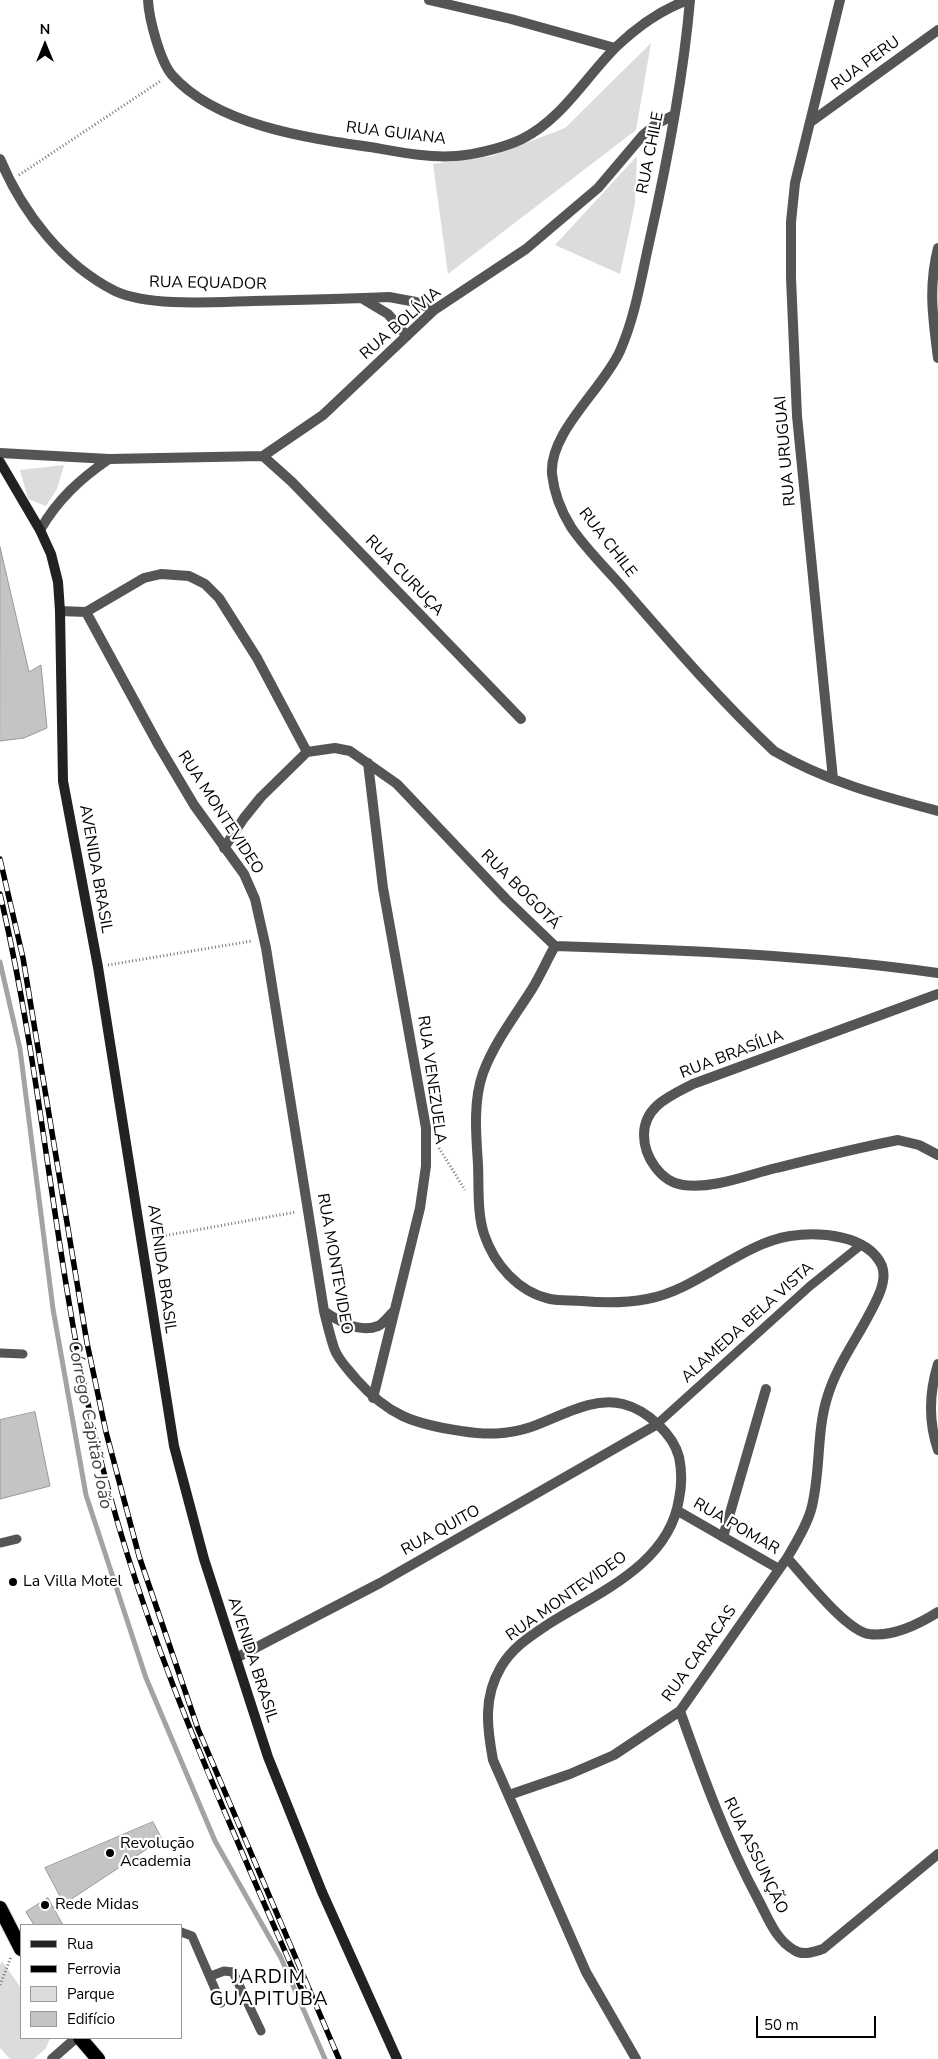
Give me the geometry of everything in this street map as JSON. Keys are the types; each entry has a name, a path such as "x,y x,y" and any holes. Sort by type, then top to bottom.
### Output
{"highway":[{"path":"0,1908 19,1946"},
{"path":"81,2039 98,2059"}],"main road":[{"name":"AVENIDA BRASIL","path":"0,462 40,530 51,554 58,582 63,781 98,967 174,1446 204,1559 268,1757 292,1821 396,2059"}],"street":[{"name":"RUA GUIANA","path":"148,0 153,32 171,74 190,90 245,121 314,139 422,155 458,156 522,139 552,118 615,48 657,14 689,0"},
{"path":"430,0 511,19 615,48"},
{"name":"RUA CHILE","path":"689,0 686,45 674,115 655,217 631,320 620,351 608,374 556,447 552,474 558,500 571,527 596,557 756,734 774,751 794,763 863,791 938,811"},
{"name":"RUA URUGUAI","path":"832,779 797,416 791,278 791,222 795,183 812,122 840,0"},
{"name":"RUA PERU","path":"812,122 938,30"},
{"name":"RUA BOLÍVIA","path":"263,456 323,415 434,310 526,249 598,188 643,135 656,124 674,115"},
{"name":"RUA EQUADOR","path":"0,159 10,182 59,250 93,277 116,291 153,300 210,302 390,297 416,302 434,310"},
{"path":"938,248 932,272 931,292 938,358"},
{"path":"360,298 388,314 407,336"},
{"path":"0,452 109,459 263,456"},
{"name":"RUA CURUÇA","path":"263,456 292,482 521,719"},
{"path":"40,530 59,500 73,486 109,459"},
{"path":"60,611 86,612 144,578 161,574 189,576 205,584 219,598 257,658 307,752 261,797 224,848"},
{"name":"RUA MONTEVIDEO","path":"86,612 159,746 194,805 250,885 264,939 324,1312 334,1349 344,1365 373,1398 393,1413 418,1424 489,1436 529,1427 583,1407 604,1402 624,1404 640,1412 667,1434 675,1445 680,1464 681,1487 678,1510 671,1526 648,1558 617,1583 516,1646 501,1666 491,1688 487,1728 493,1760 586,1972 636,2059"},
{"name":"RUA BOGOTÁ","path":"307,752 335,748 350,751 396,784 506,899 555,946 759,955 875,964 938,974"},
{"name":"RUA VENEZUELA","path":"368,763 385,897 426,1128 426,1166 422,1200 373,1398"},
{"path":"555,946 533,987 507,1027 484,1072 479,1088 477,1145 480,1213 483,1232 492,1252 504,1271 528,1290 550,1299 599,1302 648,1299 683,1285 748,1252 786,1237 826,1236 861,1245"},
{"name":"RUA BRASÍLIA","path":"938,994 692,1084 660,1103 649,1112 644,1124 644,1139 652,1161 662,1175 683,1185 715,1184 898,1140 919,1144 938,1154"},
{"name":"RUA CARACAS","path":"509,1795 570,1774 614,1754 680,1711 788,1558 811,1511 822,1420 827,1397 882,1285 882,1266 875,1256 861,1245"},
{"path":"324,1312 340,1322 358,1327 378,1326 393,1312"},
{"path":"938,1364 930,1400 930,1419 938,1450"},
{"path":"723,1537 766,1389"},
{"name":"RUA QUITO","path":"236,1658 380,1583 656,1425"},
{"name":"RUA POMAR","path":"678,1510 779,1569"},
{"path":"788,1558 846,1622 867,1633 895,1631 922,1622 938,1612"},
{"name":"RUA ASSUNÇÃO","path":"680,1711 712,1802 739,1865 774,1930 795,1951 802,1954 823,1949 938,1854"},
{"path":"52,2059 75,2039"}],"lane":[{"name":"ALAMEDA BELA VISTA","path":"656,1425 810,1286 861,1245"},
{"path":"0,1353 23,1354"},
{"path":"0,1543 17,1539"},
{"path":"182,1932 192,1936 211,1976 221,2003"},
{"path":"211,1976 224,1971 232,1972 261,2031"}],"path":[{"path":"10,182 171,74"},
{"path":"98,967 264,939"},
{"path":"426,1128 466,1192"},
{"path":"142,1240 309,1210"},
{"path":"0,1985 19,1946"}],"green space":[{"path":"651,43 636,130 448,274 433,164 492,156 565,128"},
{"path":"637,156 635,204 620,274 555,245"},
{"path":"64,465 57,489 46,506 28,499 20,470"},
{"path":"2,1961 20,1987 20,2039 50,2039 46,2048 34,2059 10,2059 0,2048 0,1965"}],"building":[{"path":"0,547 29,672 41,665 47,728 24,738 0,741"},
{"path":"35,1412 50,1486 0,1499 0,1420"},
{"name":"Revolução Academia","path":"153,1822 162,1839 64,1904 45,1868"},
{"name":"Rede Midas","path":"48,1898 62,1924 33,1924 26,1912"}],"waterway":[{"name":"Córrego Capitão João","path":"0,962 20,1049 53,1309 86,1495 146,1678 215,1841 281,1958 325,2059"}],"railway":[{"path":"0,859 23,958 87,1343 106,1432 139,1556 198,1729 339,2059"},
{"path":"0,894 27,1029 81,1369 113,1507 159,1648 185,1716 301,1988"}],"place":[{"name":"La Villa Motel","path":"13,1582"},
{"name":"Revolução Academia","path":"110,1853"},
{"name":"Rede Midas","path":"45,1905"}],"district":[{"name":"JARDIM GUAPITUBA","path":"269,1989"}]}
